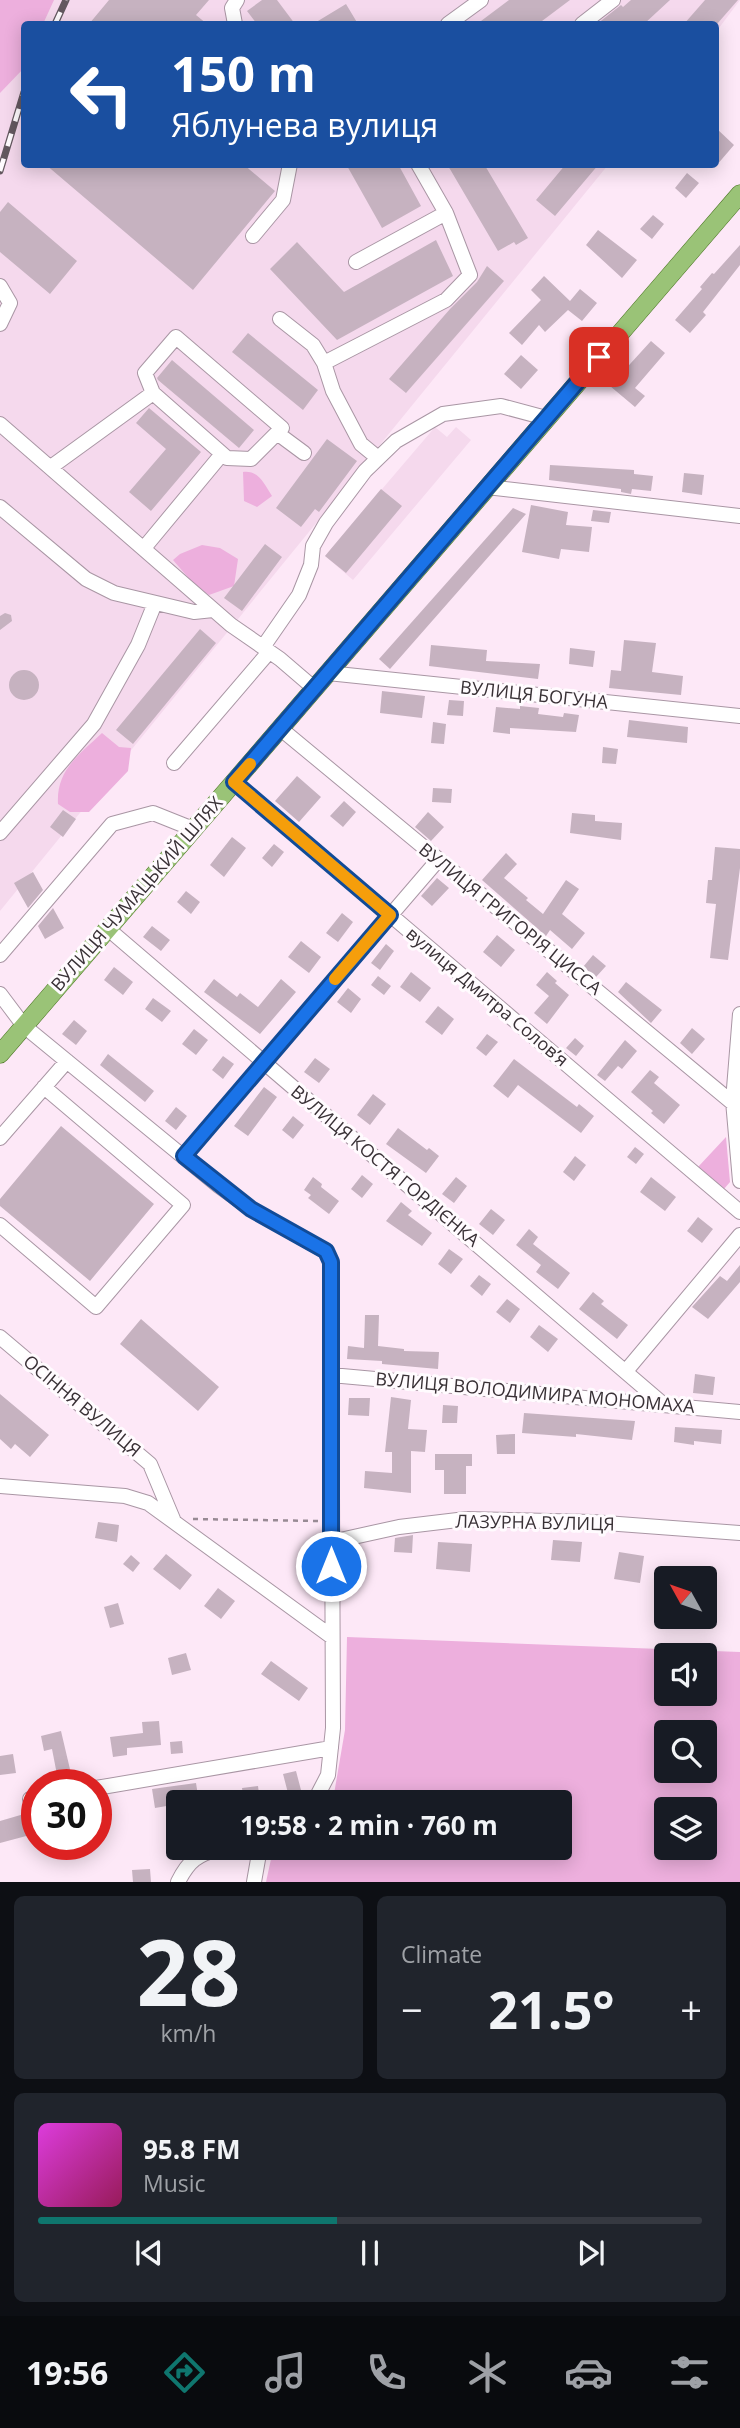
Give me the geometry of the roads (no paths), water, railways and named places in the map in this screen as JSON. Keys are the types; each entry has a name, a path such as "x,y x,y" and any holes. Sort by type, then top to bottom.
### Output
{"main road":[{"name":"ВУЛИЦЯ ЧУМАЦЬКИЙ ШЛЯХ","path":"0,1054 740,194"}],"street":[{"path":"234,21 232,8 237,0"},
{"path":"452,21 481,0"},
{"path":"586,21 613,0"},
{"path":"253,236 283,200 289,168"},
{"path":"324,363 446,300 470,275 446,213 420,168"},
{"path":"356,262 446,213"},
{"path":"0,286 10,303 0,324"},
{"path":"280,319 313,345 361,444 378,458"},
{"path":"176,337 282,428 251,459 226,458 153,393 145,373 176,337"},
{"path":"51,467 153,393"},
{"path":"174,763 266,650 299,595 311,565 313,546 326,523 365,471 396,441 443,414 501,405 546,418"},
{"path":"0,424 231,625 315,689"},
{"path":"277,433 303,453"},
{"path":"144,548 222,454"},
{"path":"487,487 740,516"},
{"path":"0,507 86,579 114,593 194,612 214,610"},
{"path":"0,833 94,724 138,645 155,603"},
{"name":"ВУЛИЦЯ БОГУНА","path":"328,673 740,716"},
{"name":"ВУЛИЦЯ ГРИГОРІЯ ЦИССА","path":"281,729 738,1104"},
{"name":"вулиця Дмитра Соловʼя","path":"234,782 740,1212"},
{"path":"0,955 112,824 153,813 193,829"},
{"path":"184,1156 438,860"},
{"name":"ВУЛИЦЯ КОСТЯ ГОРДІЄНКА","path":"107,928 663,1404"},
{"path":"0,994 24,1026 184,1156 251,1209 326,1251 331,1262 333,1728 328,1774 320,1790"},
{"path":"740,1014 740,1181"},
{"path":"0,1138 67,1061"},
{"path":"0,1225 96,1307 183,1205 44,1087"},
{"path":"625,1371 740,1235"},
{"name":"ОСІННЯ ВУЛИЦЯ","path":"0,1337 150,1464 173,1519"},
{"name":"ВУЛИЦЯ ВОЛОДИМИРА МОНОМАХА","path":"331,1375 740,1412"},
{"path":"0,1486 125,1496 148,1503 332,1637"},
{"name":"ЛАЗУРНА ВУЛИЦЯ","path":"331,1542 399,1527 466,1519 592,1522 740,1533"},
{"path":"112,1785 331,1748"},
{"path":"177,1882 187,1865 194,1860"},
{"path":"254,1882 258,1860"}],"railway":[{"path":"56,21 66,0"},
{"path":"0,171 21,102"}]}
